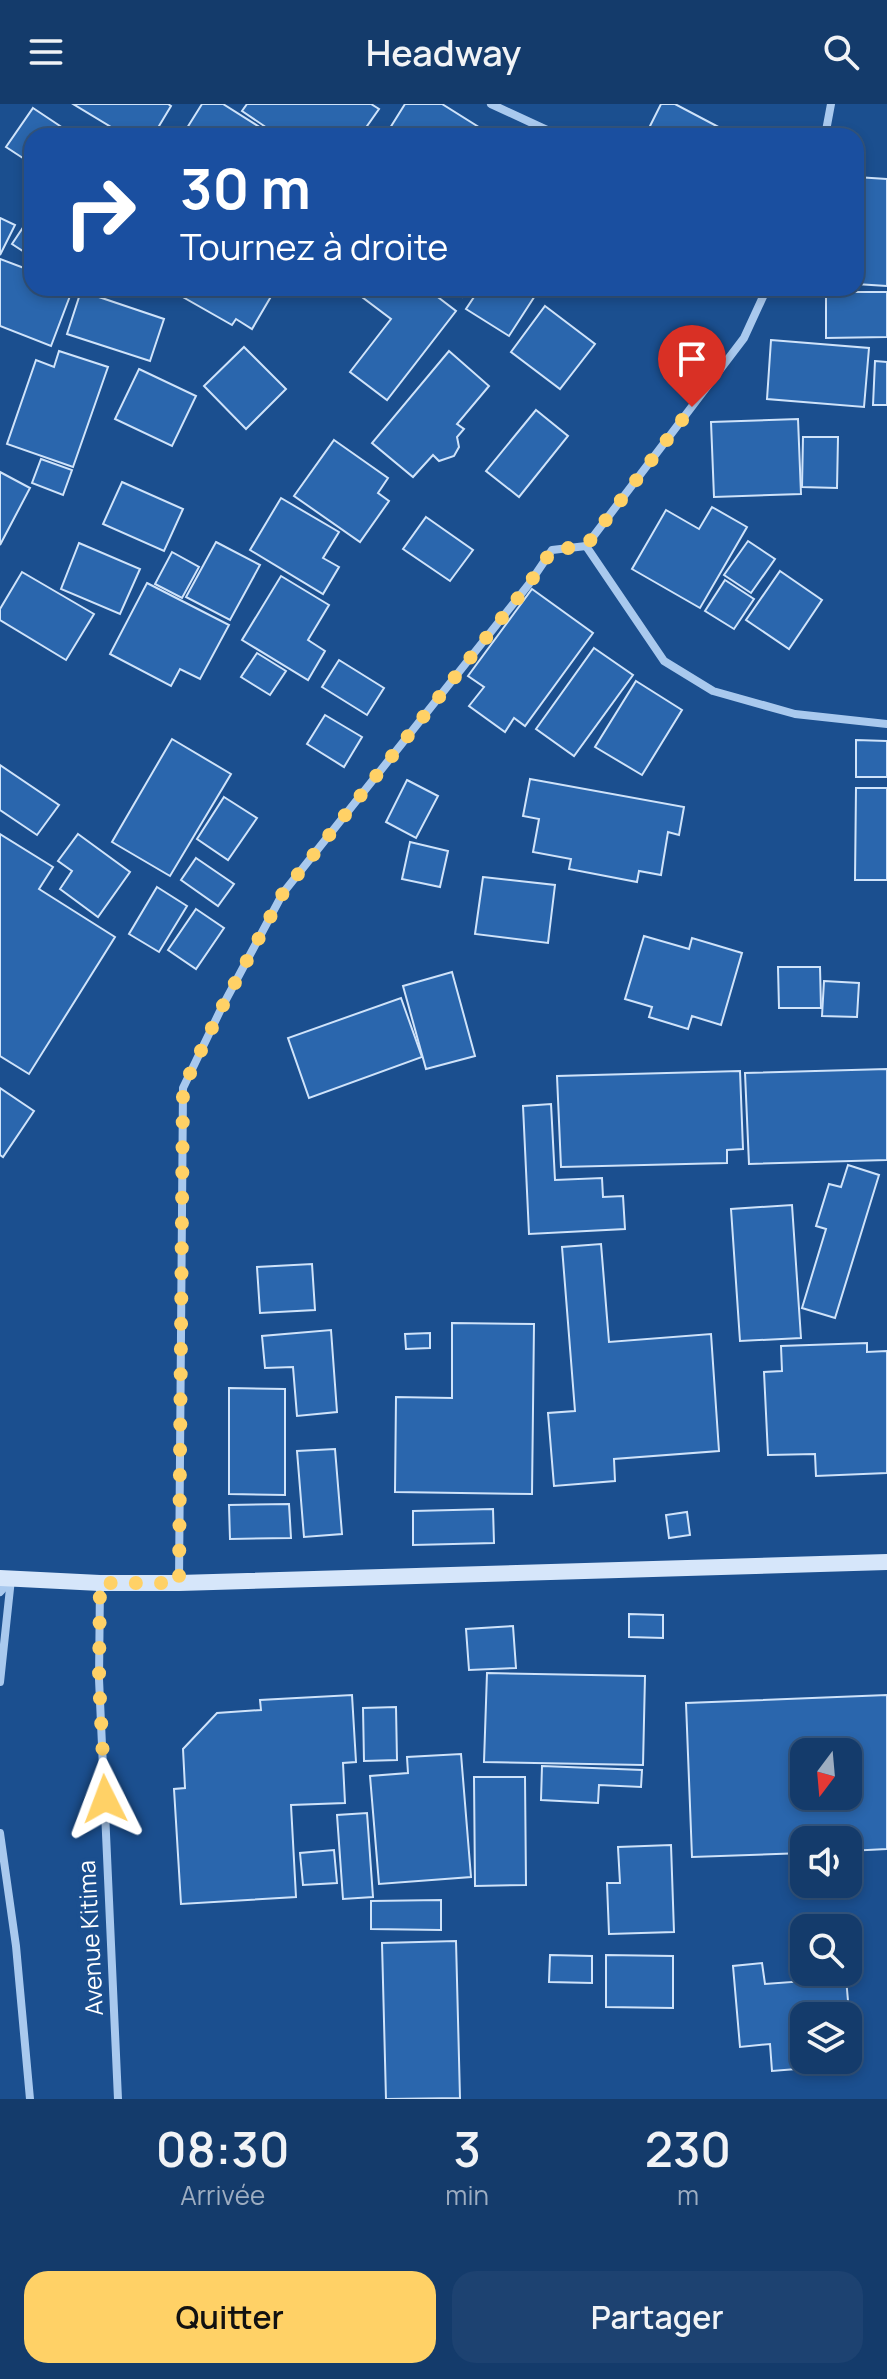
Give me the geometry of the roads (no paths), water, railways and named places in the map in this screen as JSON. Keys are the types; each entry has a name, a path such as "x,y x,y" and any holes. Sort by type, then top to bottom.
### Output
{"street":[{"path":"491,104 543,128"},
{"path":"826,128 831,104"},
{"path":"179,1583 183,1088 283,893 529,584 552,550 586,546 744,338 763,296"},
{"path":"586,546 664,661 713,691 795,714 887,724"},
{"path":"6,1578 179,1583 887,1562"},
{"path":"0,1592 6,1578"},
{"path":"0,1682 6,1578"},
{"name":"Avenue Kitima","path":"100,1583 99,1679 118,2099"},
{"path":"0,1833 16,1946 30,2099"}]}
